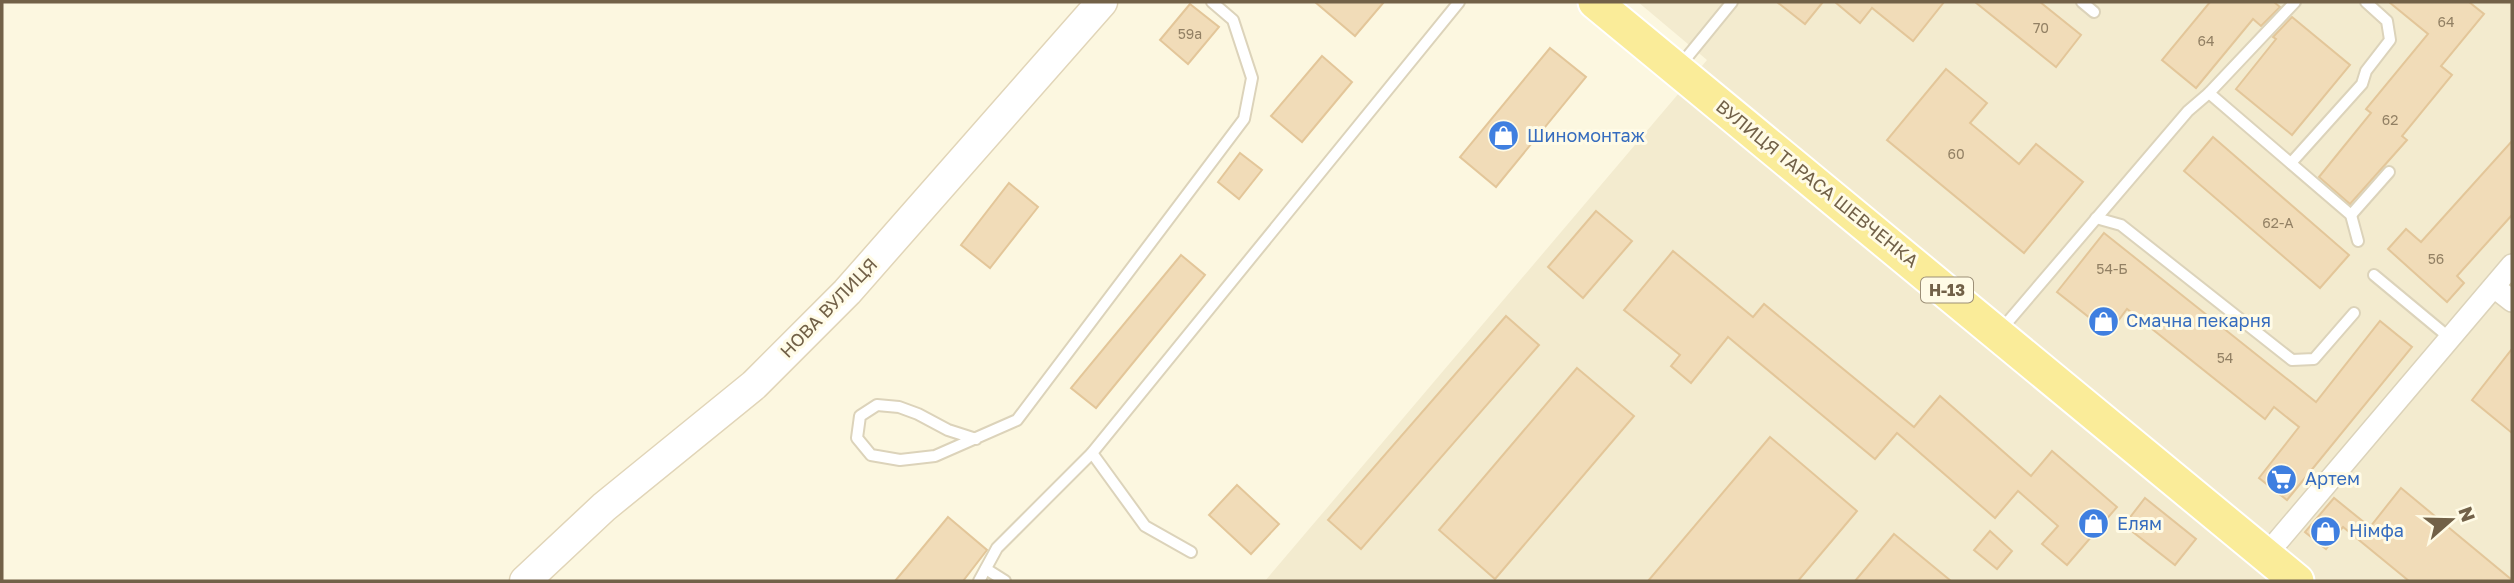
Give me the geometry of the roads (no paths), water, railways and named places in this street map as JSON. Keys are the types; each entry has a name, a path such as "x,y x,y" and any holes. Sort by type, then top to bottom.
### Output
{"main road":[{"name":"ВУЛИЦЯ ТАРАСА ШЕВЧЕНКА","path":"1595,2 2297,581"}],"street":[{"name":"НОВА ВУЛИЦЯ","path":"524,581 604,507 754,385 810,330 847,292 1102,2"},
{"path":"2266,555 2512,265"},
{"path":"2494,287 2512,301"}],"lane":[{"path":"976,439 948,430 899,407 877,405 860,416 857,438 871,455 900,460 935,456 976,439 1017,421 1244,119 1252,78 1233,20 1212,2"},
{"path":"979,581 997,548 1091,453 1459,2"},
{"path":"1677,69 1732,2"},
{"path":"2082,2 2094,12"},
{"path":"1998,333 2188,111 2209,93 2295,2"},
{"path":"2291,163 2362,84 2366,71 2390,40 2387,21 2366,2"},
{"path":"2209,93 2351,215 2358,241"},
{"path":"2351,215 2389,172"},
{"path":"2096,218 2121,225 2292,360 2314,359 2354,313"},
{"path":"2374,275 2451,340"},
{"path":"1091,453 1145,526 1191,552"},
{"path":"986,569 1005,581"}],"place":[{"name":"Шиномонтаж","path":"1504,136"},
{"name":"Смачна пекарня","path":"2103,321"},
{"name":"Артем","path":"2282,479"},
{"name":"Елям","path":"2094,524"},
{"name":"Німфа","path":"2326,531"}]}
